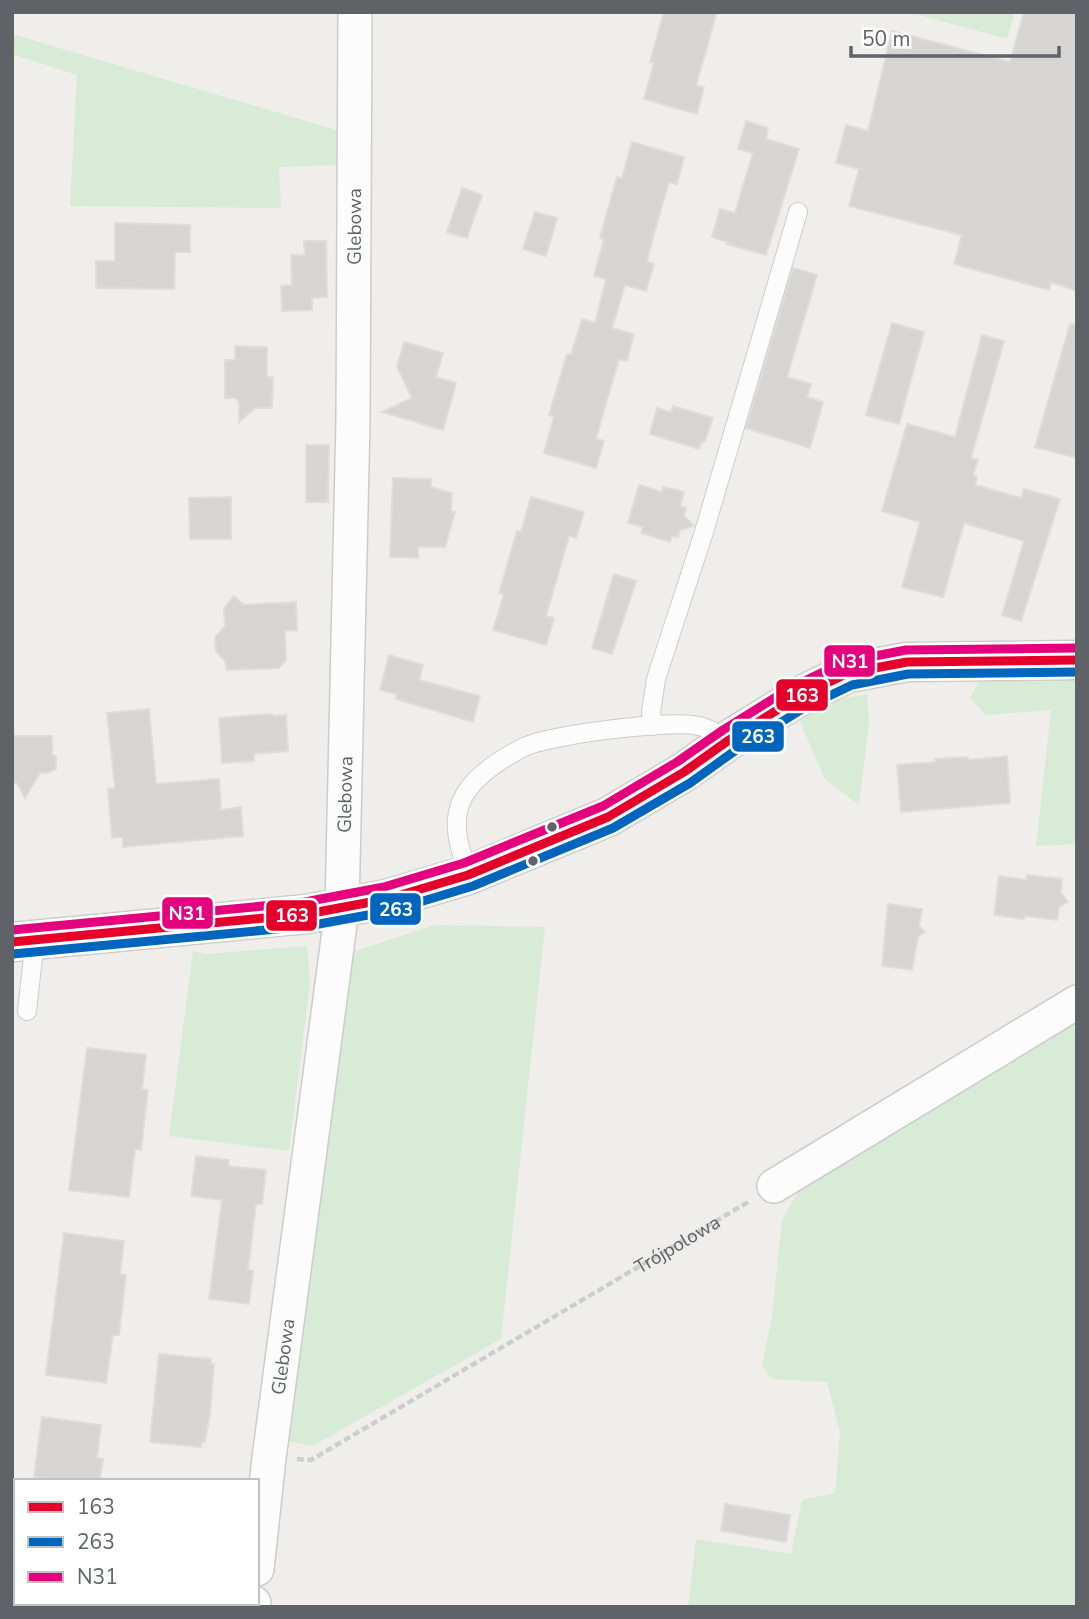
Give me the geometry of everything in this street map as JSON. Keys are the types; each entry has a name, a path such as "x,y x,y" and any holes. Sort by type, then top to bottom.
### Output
{"street":[{"name":"Glebowa","path":"259,1550 342,909 352,434 355,12"},
{"path":"24,941 342,909 387,899 467,875 608,817 684,772 798,697 848,673 906,662 1077,660"},
{"path":"774,1186 1077,1002"}],"lane":[{"path":"652,726 652,698 656,679 704,532 797,212"},
{"path":"467,875 455,826 460,803 468,788 485,771 526,746 558,738 675,724 699,726 729,740"},
{"path":"24,941 27,1011"}],"path":[{"name":"Trójpolowa","path":"269,1458 311,1460 774,1186"}],"green space":[{"path":"908,12 1015,12 1007,39"},
{"path":"12,34 340,131 340,165 279,167 281,208 70,206 77,75 12,54"},
{"path":"1077,677 1077,844 1036,846 1051,710 986,715 970,698 980,679"},
{"path":"867,694 869,723 859,805 825,779 797,715 829,701"},
{"path":"435,925 545,927 501,1339 313,1446 288,1441 349,953"},
{"path":"307,946 310,983 289,1151 169,1136 193,951 207,954"},
{"path":"1077,1010 1077,1607 688,1607 696,1539 791,1554 802,1500 835,1493 840,1432 827,1382 772,1379 762,1365 772,1316 782,1220 806,1178"}],"building":[{"path":"664,12 717,12 696,85 704,87 697,114 644,99 654,63 650,62"},
{"path":"1024,12 1077,12 1077,291 1051,282 1049,290 954,264 962,235 849,206 859,169 836,163 846,125 868,131 892,31 1010,62"},
{"path":"746,121 768,128 766,139 799,149 766,255 712,237 720,209 735,213 753,153 738,149"},
{"path":"632,142 684,157 677,184 669,182 655,230 647,261 654,264 646,291 625,285 612,328 634,334 627,361 619,359 605,407 596,439 604,441 596,468 544,453 554,416 549,415 567,354 571,355 582,319 595,323 606,279 594,276 604,239 600,238 617,177 622,178"},
{"path":"462,188 482,195 467,238 447,232"},
{"path":"535,212 557,218 546,256 523,249"},
{"path":"115,223 190,225 190,252 175,252 174,289 96,288 96,261 115,261"},
{"path":"304,241 326,241 327,297 312,298 312,310 282,311 281,286 292,285 291,255 305,255"},
{"path":"793,268 817,275 787,377 811,384 807,397 823,402 810,448 746,428"},
{"path":"892,323 924,332 899,424 866,415"},
{"path":"1070,324 1077,325 1077,458 1035,447"},
{"path":"982,335 1004,341 971,458 978,460 973,475 977,477 975,485 1021,498 1024,489 1060,499 1021,621 1002,615 1024,541 964,523 943,597 902,587 920,522 882,511 907,424 955,437"},
{"path":"404,342 443,353 436,377 456,383 443,430 382,412 412,398 397,367"},
{"path":"235,346 267,347 267,377 273,377 272,408 255,408 239,422 239,402 236,398 225,398 225,360 235,360"},
{"path":"673,406 713,418 705,441 699,449 650,434 657,408 671,412"},
{"path":"306,445 329,445 328,502 306,502"},
{"path":"393,478 431,479 431,487 452,493 451,512 455,512 445,547 418,547 418,558 390,557"},
{"path":"639,485 662,492 663,487 684,492 680,506 686,508 684,516 694,526 680,530 678,537 672,536 670,542 641,533 643,527 628,523"},
{"path":"231,497 231,539 190,539 189,498"},
{"path":"531,497 584,512 576,538 569,536 546,616 554,618 546,645 493,630 504,594 499,593 517,531 521,532"},
{"path":"614,574 636,581 612,654 592,648"},
{"path":"234,596 244,605 296,602 297,630 285,631 286,660 279,668 227,670 225,661 216,651 215,637 225,626 224,608"},
{"path":"389,655 423,665 419,680 480,696 473,722 396,699 397,694 380,690"},
{"path":"149,709 156,784 219,779 221,810 241,807 243,836 123,847 123,837 112,838 108,789 115,788 107,713"},
{"path":"286,715 288,751 254,754 254,761 222,763 219,718"},
{"path":"12,736 52,736 52,754 56,757 56,769 40,773 25,798 17,783 12,783"},
{"path":"1007,756 1010,803 901,812 897,765 936,762 935,759 968,757 968,760"},
{"path":"1027,875 1062,879 1061,893 1068,902 1059,907 1057,920 994,915 999,876 1026,880"},
{"path":"888,904 922,909 919,926 925,932 918,937 912,970 882,966"},
{"path":"87,1048 146,1055 142,1089 148,1090 141,1150 135,1149 129,1197 69,1190"},
{"path":"196,1156 229,1160 228,1166 266,1170 262,1204 256,1204 248,1270 253,1271 249,1304 209,1299 222,1200 191,1196"},
{"path":"64,1233 124,1241 120,1274 126,1275 119,1335 113,1335 106,1383 46,1375"},
{"path":"159,1354 211,1359 211,1364 214,1364 210,1413 205,1442 202,1442 201,1447 150,1442"},
{"path":"42,1417 101,1425 97,1458 103,1459 100,1479 34,1477"},
{"path":"725,1504 790,1515 786,1542 721,1531"}],"transit line":[{"name":"N31","path":"12,930 305,902 384,887 464,863 603,806 677,762 792,687 844,662 906,650 1077,648"},
{"name":"163","path":"12,942 307,914 387,899 468,875 608,817 684,772 798,697 848,673 907,662 1077,660"},
{"name":"263","path":"13,954 308,926 390,911 473,886 613,828 690,783 736,750 804,708 852,685 908,674 1077,672"}]}
